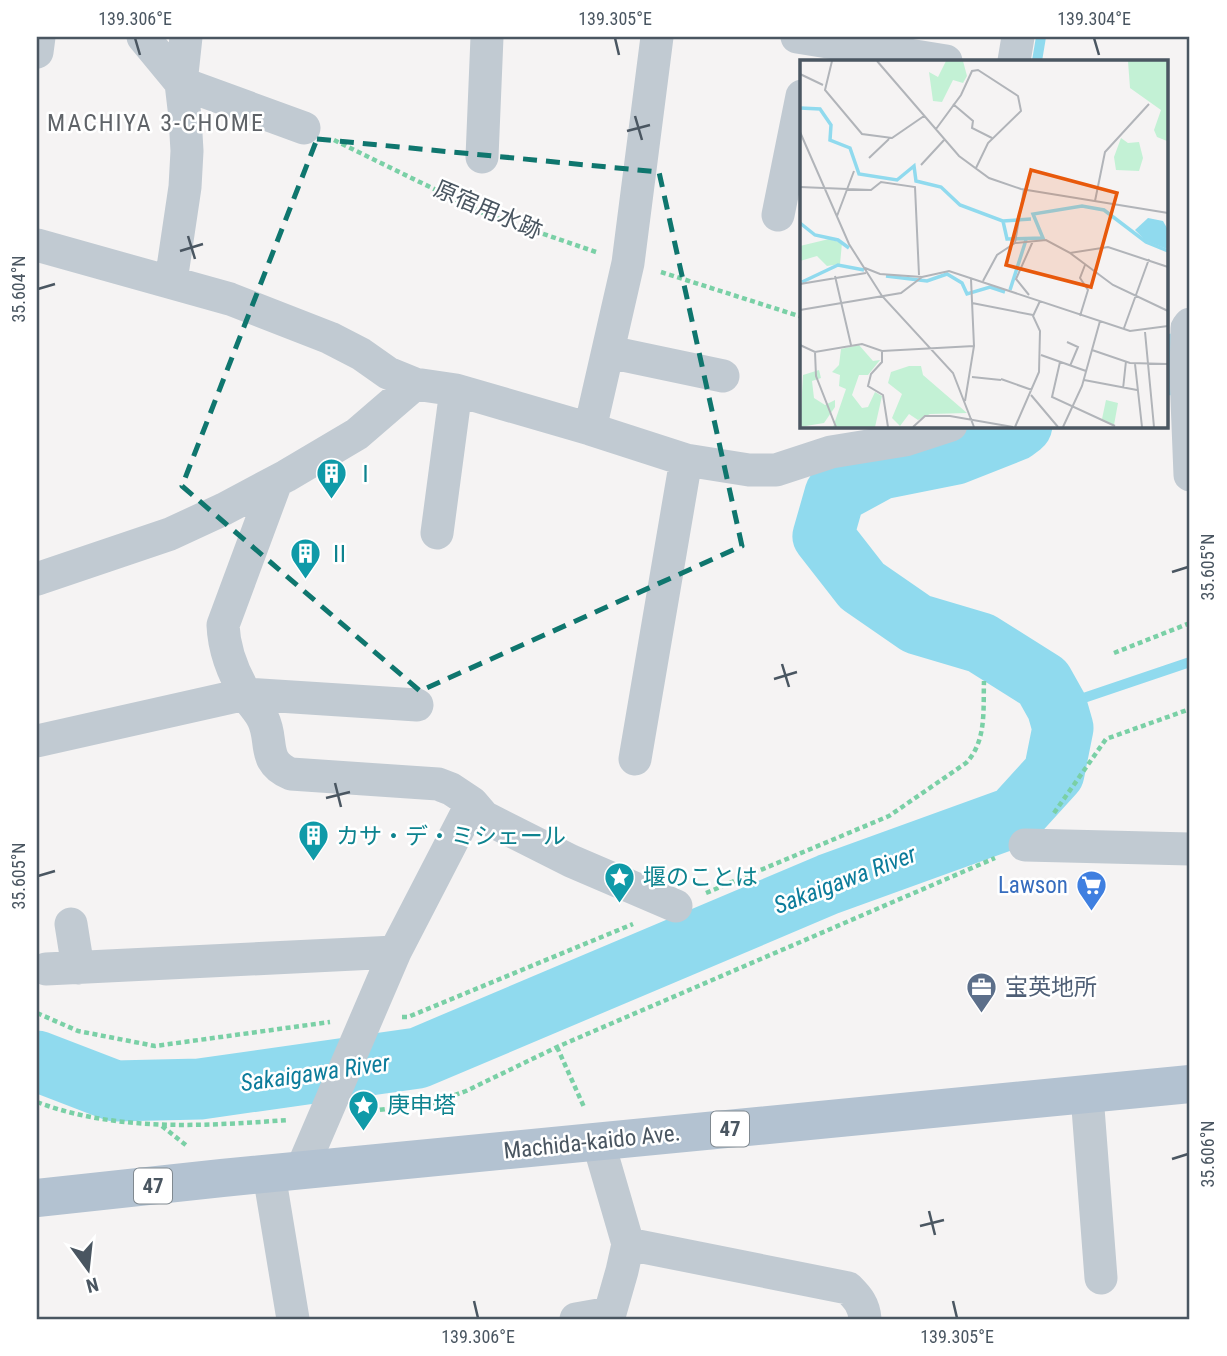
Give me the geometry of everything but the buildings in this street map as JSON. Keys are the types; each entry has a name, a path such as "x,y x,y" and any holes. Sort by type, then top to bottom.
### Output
{"main road":[{"name":"Machida-kaido Ave.","path":"37,1198 285,1173 591,1125 1087,1095 1190,1084"}],"street":[{"path":"37,52 39,37"},
{"path":"143,37 181,83 304,128"},
{"path":"171,281 185,187 187,151 181,83 186,37"},
{"path":"482,157 487,37"},
{"path":"590,429 628,263 657,37"},
{"path":"1014,60 1018,37"},
{"path":"806,46 937,60"},
{"path":"778,215 800,106"},
{"path":"37,245 230,299 330,338 361,354 388,373 415,384 456,390 686,460 749,470 776,470 831,452 905,440 945,427"},
{"path":"1183,341 1190,475"},
{"path":"609,352 723,376"},
{"path":"37,579 56,575 170,534 276,482 357,434 415,384"},
{"path":"438,533 456,390"},
{"path":"635,759 686,460"},
{"path":"276,482 223,625 223,640 246,694 262,718 272,758 284,771 291,774 438,784 472,803 484,817 571,861 676,906"},
{"path":"37,741 246,694 416,705"},
{"path":"293,1319 285,1173 330,1102 395,952 472,803"},
{"path":"1024,845 1190,849"},
{"path":"71,924 62,969 395,952"},
{"path":"1087,1095 1101,1278"},
{"path":"576,1319 609,1316 628,1244 591,1125"},
{"path":"628,1244 848,1288 859,1299 865,1319"}],"path":[{"name":"原宿用水跡","path":"304,128 485,214 628,263 800,316"},
{"path":"1114,653 1190,623"},
{"path":"37,1013 78,1031 155,1046 408,1017 889,816 966,763 975,753 980,741 984,681"},
{"path":"37,1102 63,1112 162,1126 215,1125 330,1102 433,1103 466,1091 557,1047 1024,845 1059,808 1106,738 1190,709"},
{"path":"557,1047 591,1125"},
{"path":"162,1126 191,1149"}],"highlighted area":[{"path":"317,139 659,172 742,546 420,691 182,486"}],"waterway":[{"path":"1037,60 1041,37"},
{"name":"Sakaigawa River","path":"1168,365 1190,362"},
{"name":"Sakaigawa River","path":"37,1061 115,1091 200,1089 418,1058 829,884 1014,817 1054,773 1063,728 1057,707 1043,682 981,643 917,624 862,586 823,536 835,494 881,469 956,454 1019,427"},
{"path":"1057,707 1190,662"}],"place":[{"name":"Ⅰ","path":"331,501"},
{"name":"Ⅱ","path":"305,581"},
{"name":"カサ・デ・ミシェール","path":"313,863"},
{"name":"堰のことは","path":"620,904"},
{"name":"Lawson","path":"1091,912"},
{"name":"宝英地所","path":"982,1014"},
{"name":"庚申塔","path":"364,1132"}],"district":[{"name":"MACHIYA 3-CHOME","path":"156,123"}]}
